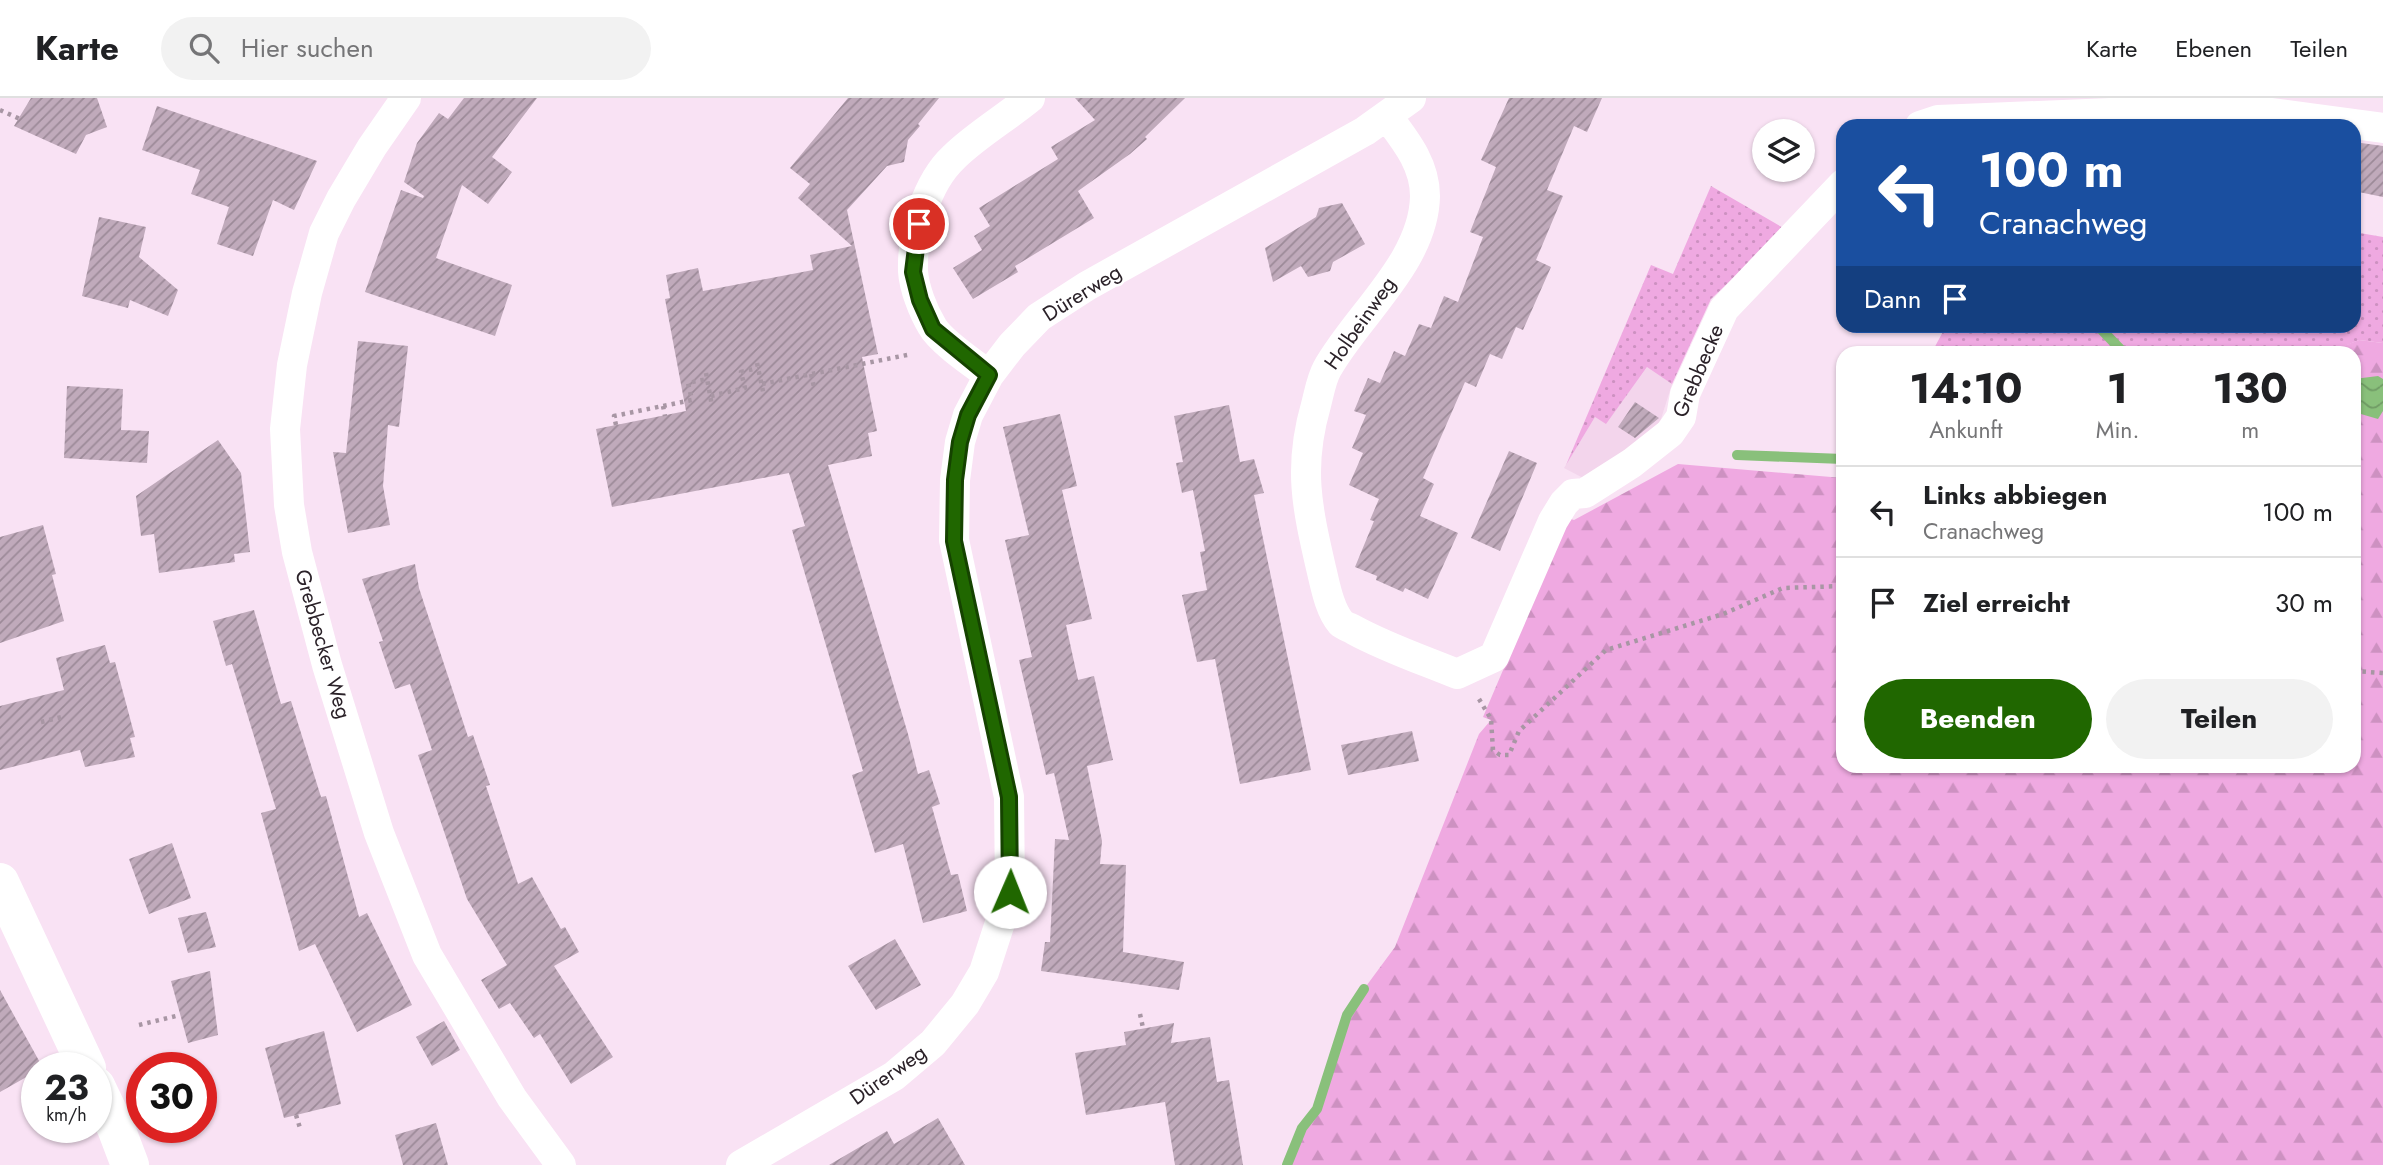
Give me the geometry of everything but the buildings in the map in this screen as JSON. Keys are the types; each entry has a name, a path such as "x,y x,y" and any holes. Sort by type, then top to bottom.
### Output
{"main road":[{"path":"0,882 80,1052"},
{"path":"112,1120 130,1165"}],"street":[{"name":"Grebbecker Weg","path":"406,98 355,173 324,233 296,341 285,429 289,505 297,552 327,666 379,833 427,955 512,1098 561,1165"},
{"path":"989,375 933,329 920,300 913,272 915,248 919,224 932,188 942,171 954,157 1030,98"},
{"name":"Dürerweg","path":"741,1165 894,1076 933,1043 965,1004 984,972 1010,892 1009,797 954,541 955,480 960,442 968,415 989,375 1012,345 1039,317 1087,286 1365,131 1411,98"},
{"path":"1963,119 2234,108 2316,119"},
{"name":"Holbeinweg","path":"1387,116 1414,153 1422,175 1425,196 1420,229 1404,262 1325,372 1310,424 1305,463 1308,510 1328,597 1341,623 1368,638 1457,674"},
{"path":"2361,125 2383,128"},
{"name":"Grebbecke","path":"1457,674 1494,657 1553,521 1564,503 1573,494 1585,493 1632,463 1670,433 1681,417 1685,394 1724,309 1836,191"}],"path":[{"path":"0,110 20,119"},
{"path":"762,384 919,352"},
{"path":"711,396 745,388 741,372 758,365 764,396"},
{"path":"811,374 814,387"},
{"path":"616,425 614,416 692,400 688,383 707,376 712,406"},
{"path":"663,406 664,415"},
{"path":"1487,709 1491,719 1493,750 1500,755 1509,755 1520,732 1606,650 1723,614 1783,588 1836,586"},
{"path":"2361,671 2383,673"},
{"path":"41,722 62,717"},
{"path":"1140,1014 1143,1028"},
{"path":"139,1025 180,1015"},
{"path":"296,1115 300,1128"}],"shaded area":[{"path":"1648,366 1672,384 1661,419 1644,445 1585,479 1564,468 1595,417 1606,423"}],"green space":[{"path":"1711,186 1785,229 1711,299 1672,384 1647,367 1606,424 1595,417 1566,465 1651,265 1673,274"},
{"path":"2361,233 2383,237 2383,343 2359,340 2345,346 1935,346 1942,333 2361,333"},
{"path":"2359,340 2383,343 2383,1165 1290,1165 1304,1130 1319,1110 1341,1035 1354,1008 1367,990 1364,989 1395,947 1479,734 1491,720 1483,717 1568,518 1574,520 1678,464 1836,477 1836,773 2361,773 2361,346 2344,346"}],"water":[{"path":"2378,376 2383,379 2383,411 2378,419 2361,414 2361,378"}],"waterway":[{"path":"2105,333 2117,346"},
{"path":"1737,455 1836,459"},
{"path":"1287,1165 1302,1128 1317,1109 1347,1015 1364,989"}],"route":[{"path":"919,224 913,272 920,300 933,329 989,375 968,415 960,442 955,480 954,541 1009,797 1010,892"}]}
